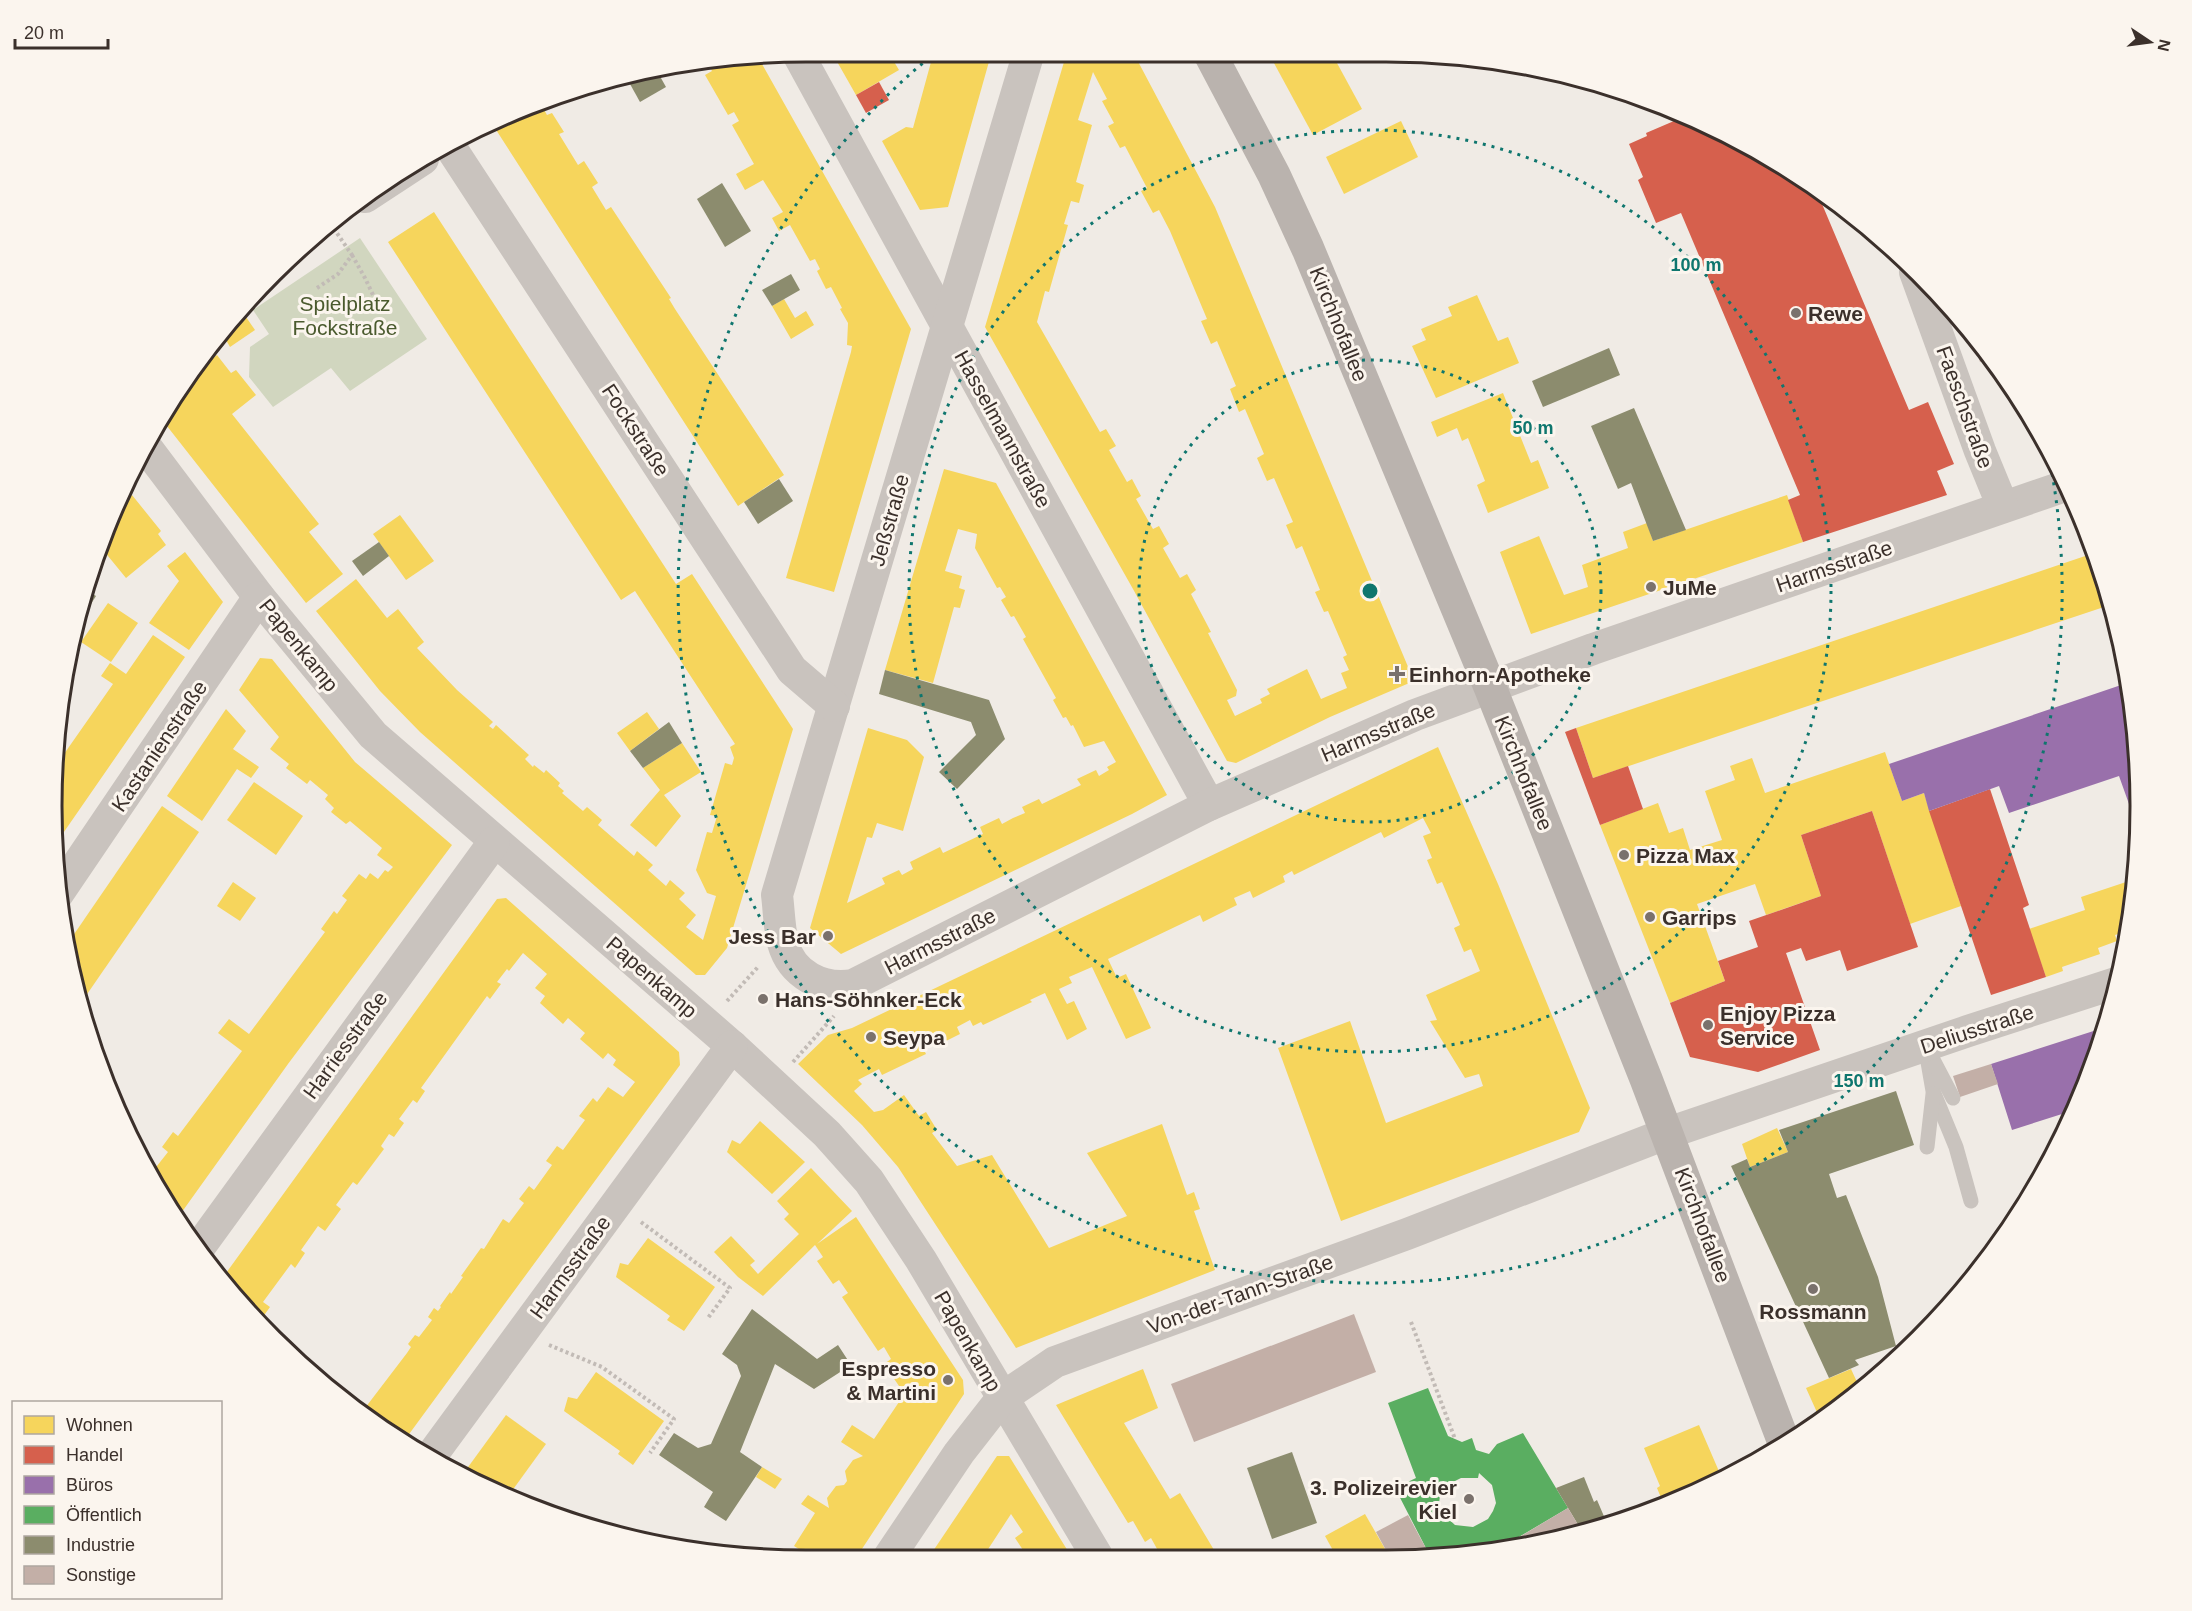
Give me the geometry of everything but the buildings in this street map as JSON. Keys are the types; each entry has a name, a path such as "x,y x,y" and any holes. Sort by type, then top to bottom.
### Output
{"street":[{"name":"Hasselmannstraße","path":"802,62 1209,806"},
{"name":"Jeßstraße","path":"812,980 790,960 783,942 777,895 1026,62"},
{"name":"Kirchhofallee","path":"1214,62 1251,131 1308,249 1490,687 1668,1133 1782,1435"},
{"name":"Fockstraße","path":"453,151 792,670 834,706"},
{"name":"Faeschstraße","path":"1921,287 1980,451 2003,507"},
{"name":"Papenkamp","path":"150,453 259,597 373,735 706,1023 827,1134 868,1181 921,1260 1093,1550"},
{"name":"Harmsstraße","path":"812,980 837,988 853,985 1209,806 1415,715 1593,649 2059,488"},
{"name":"Kastanienstraße","path":"66,882 259,597"},
{"name":"Harriesstraße","path":"203,1242 494,842"},
{"name":"Deliusstraße","path":"1668,1133 2108,986"},
{"name":"Harmsstraße","path":"435,1451 732,1047"},
{"name":"Von-der-Tann-Straße","path":"894,1550 959,1453 1002,1398 1055,1362 1407,1234 1668,1133"}],"lane":[{"path":"1925,1046 1933,1091 1956,1147 1971,1201"},
{"path":"1925,1046 1953,1098"},
{"path":"1927,1147 1933,1091"}],"path":[{"path":"335,230 366,278 374,297"},
{"path":"317,288 338,274 352,255"},
{"path":"706,1023 783,942"},
{"path":"773,1084 837,1014 853,985"},
{"path":"657,1234 730,1288 708,1318"},
{"path":"1411,1322 1455,1439"},
{"path":"582,1359 602,1367 674,1419 650,1453"}],"green space":[{"name":"Spielplatz Fockstraße","path":"360,238 427,339 350,391 331,368 273,407 249,377 250,347 269,334 253,310"}],"place":[{"name":"Rewe","path":"1796,313"},
{"name":"JuMe","path":"1651,587"},
{"name":"Einhorn-Apotheke","path":"1397,674"},
{"name":"Pizza Max","path":"1624,855"},
{"name":"Garrips","path":"1650,917"},
{"name":"Jess Bar","path":"828,936"},
{"name":"Hans-Söhnker-Eck","path":"763,999"},
{"name":"Enjoy Pizza Service","path":"1708,1025"},
{"name":"Seypa","path":"871,1037"},
{"name":"Rossmann","path":"1813,1289"},
{"name":"Espresso & Martini","path":"948,1380"},
{"name":"3. Polizeirevier Kiel","path":"1469,1499"}]}
